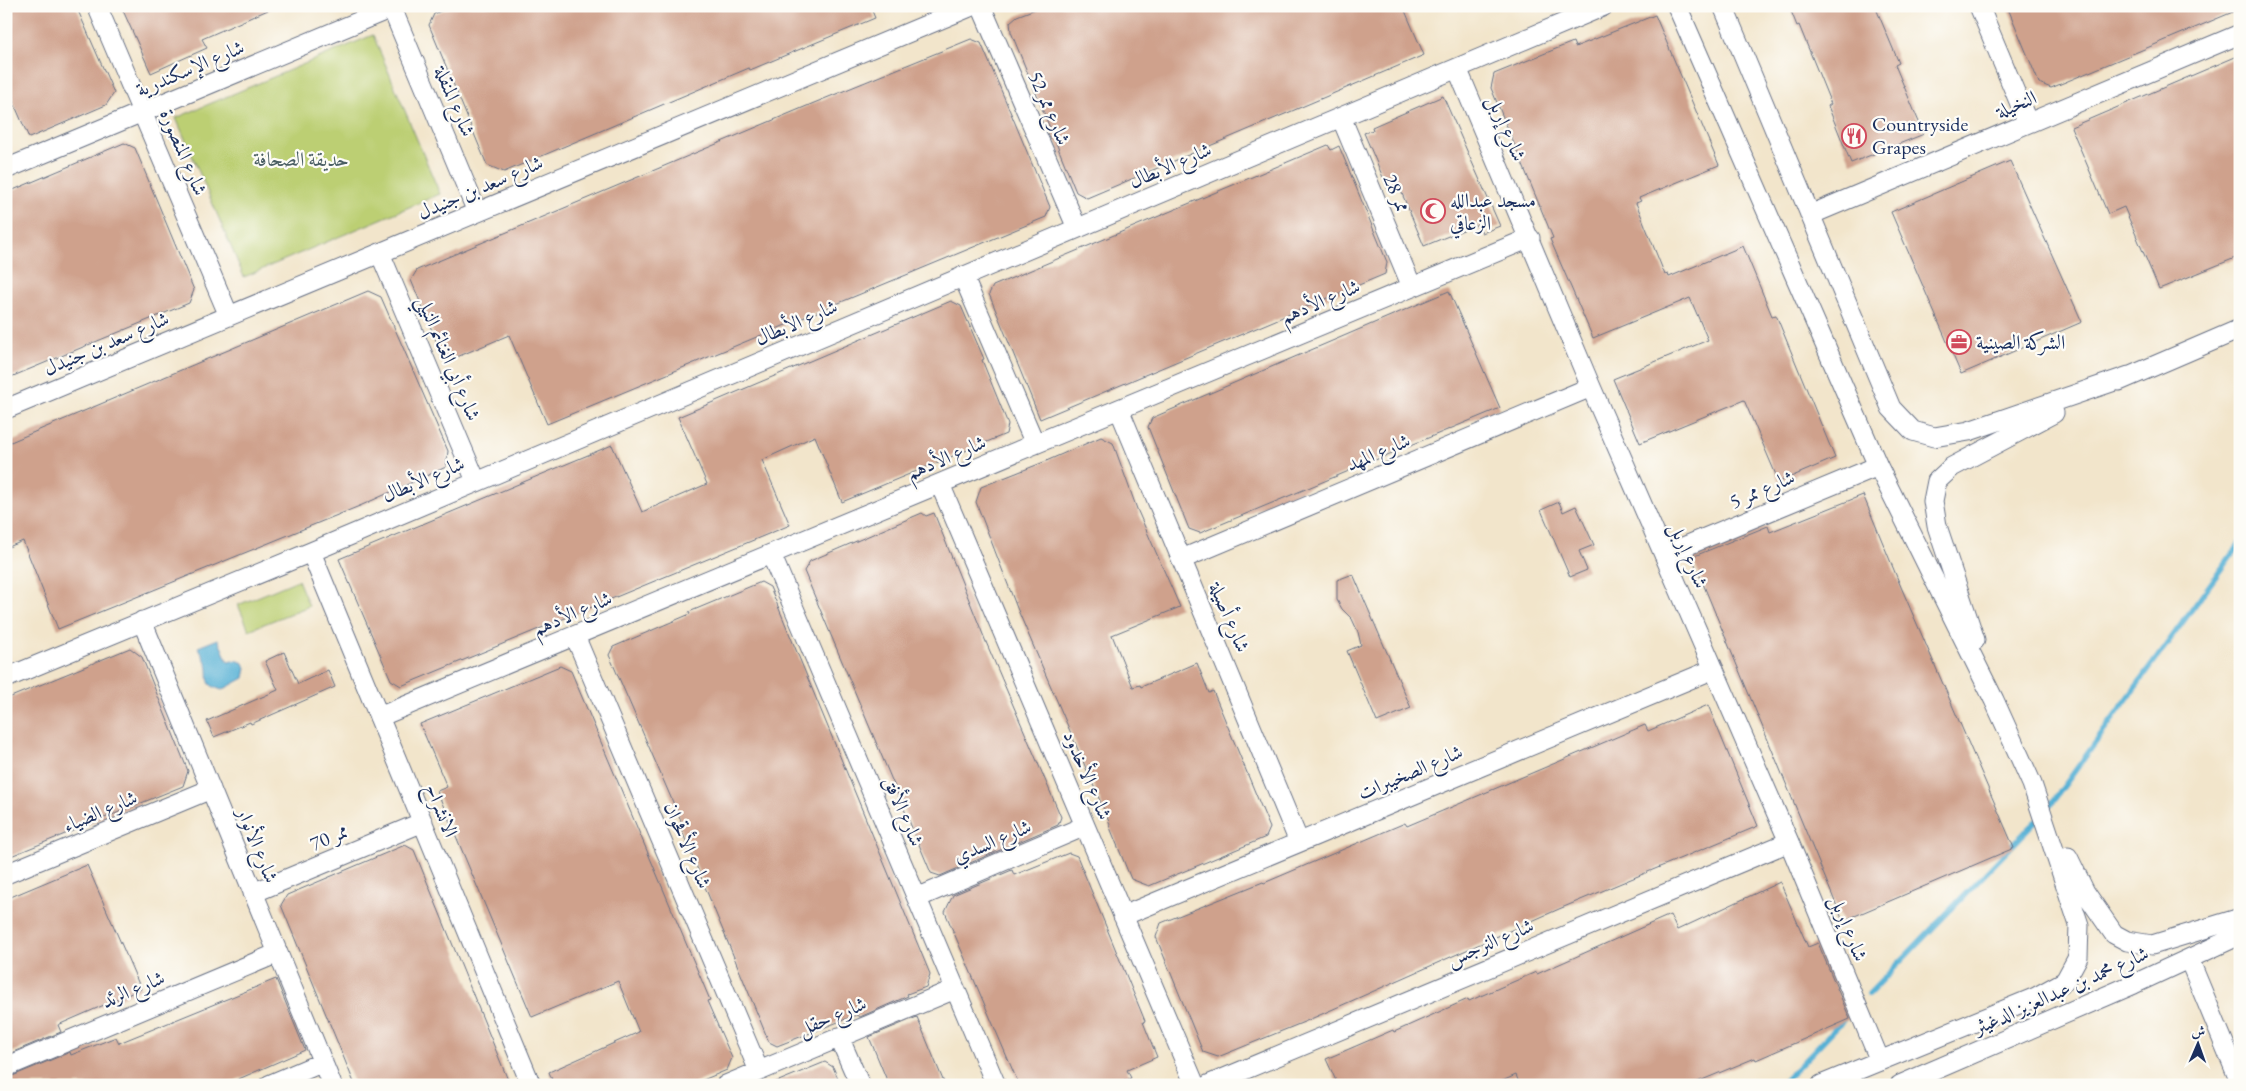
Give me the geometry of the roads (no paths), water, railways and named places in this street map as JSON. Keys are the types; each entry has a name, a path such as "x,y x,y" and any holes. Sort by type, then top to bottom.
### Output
{"street":[{"name":"شارع المنصورة","path":"97,6 229,316"},
{"name":"شارع سعد بن جنيدل","path":"6,409 972,6"},
{"name":"شارع ممر 52","path":"981,6 1077,228"},
{"name":"شارع الأبطال","path":"6,678 311,552 1604,6"},
{"path":"1677,6 1878,466 1994,700 2032,784 2085,892 2114,934 2127,940 2152,945 2240,918"},
{"path":"1723,6 1891,408 1914,431 1934,437 1969,431 2129,376"},
{"path":"1979,6 2028,123"},
{"name":"شارع الإسكندرية","path":"6,169 393,7"},
{"name":"شارع المنقلة","path":"393,7 477,212"},
{"name":"النخيلة","path":"1810,215 2240,34"},
{"name":"شارع إربل","path":"1457,68 1591,387 1789,842 1880,1061"},
{"name":"ممر 28","path":"1340,117 1412,287"},
{"name":"شارع الأدهم","path":"379,718 1530,238"},
{"name":"شارع أبي الغنائم النيلي","path":"380,253 476,481"},
{"path":"963,276 1035,444"},
{"path":"1994,700 1937,526 1933,501 1938,481 1952,467 2129,376 2240,329"},
{"name":"شارع المهد","path":"1182,559 1591,387"},
{"name":"شارع أصيلة","path":"1119,409 1299,842"},
{"name":"شارع ممر 5","path":"1664,555 1878,466"},
{"name":"شارع الأخدود","path":"940,484 1195,1085"},
{"name":"الانشراح","path":"311,552 531,1085"},
{"name":"شارع الأفق","path":"771,554 996,1085"},
{"name":"شارع الأنوار","path":"142,621 332,1085"},
{"name":"شارع الأقحوان","path":"575,636 759,1071"},
{"name":"شارع الصخيبرات","path":"1124,916 1714,669"},
{"name":"شارع محمد بن عبدالعزيز الدغيثر","path":"1821,1085 2036,997 2065,981 2078,957 2079,925 2032,784"},
{"name":"شارع الضياء","path":"6,874 211,789"},
{"name":"ممر 70","path":"253,893 423,822"},
{"name":"شارع السدي","path":"917,898 1085,826"},
{"name":"شارع النرجس","path":"1208,1085 1789,842"},
{"name":"شارع محمد بن عبدالعزيز الدغيثر","path":"1900,1085 2240,935"},
{"name":"شارع الرئد","path":"6,1067 278,953"},
{"path":"2188,959 2240,1082"},
{"name":"شارع حقل","path":"726,1085 955,989"},
{"path":"840,1037 860,1085"},
{"path":"269,1085 323,1062"}],"water":[{"path":"218,639 228,662 236,660 244,663 246,668 244,678 222,690 213,687 209,683 208,667 198,647"}],"waterway":[{"path":"2046,811 2240,543"},
{"path":"1869,994 2037,820"},
{"path":"1781,1085 1845,1018"}],"place":[{"name":"Countryside Grapes","path":"1854,136"},
{"name":"مسجد عبدالله الزعاقي","path":"1433,211"},
{"name":"الشركة الصينية","path":"1959,342"}],"park label":[{"name":"حديقة الصحافة","path":"301,159"}]}
